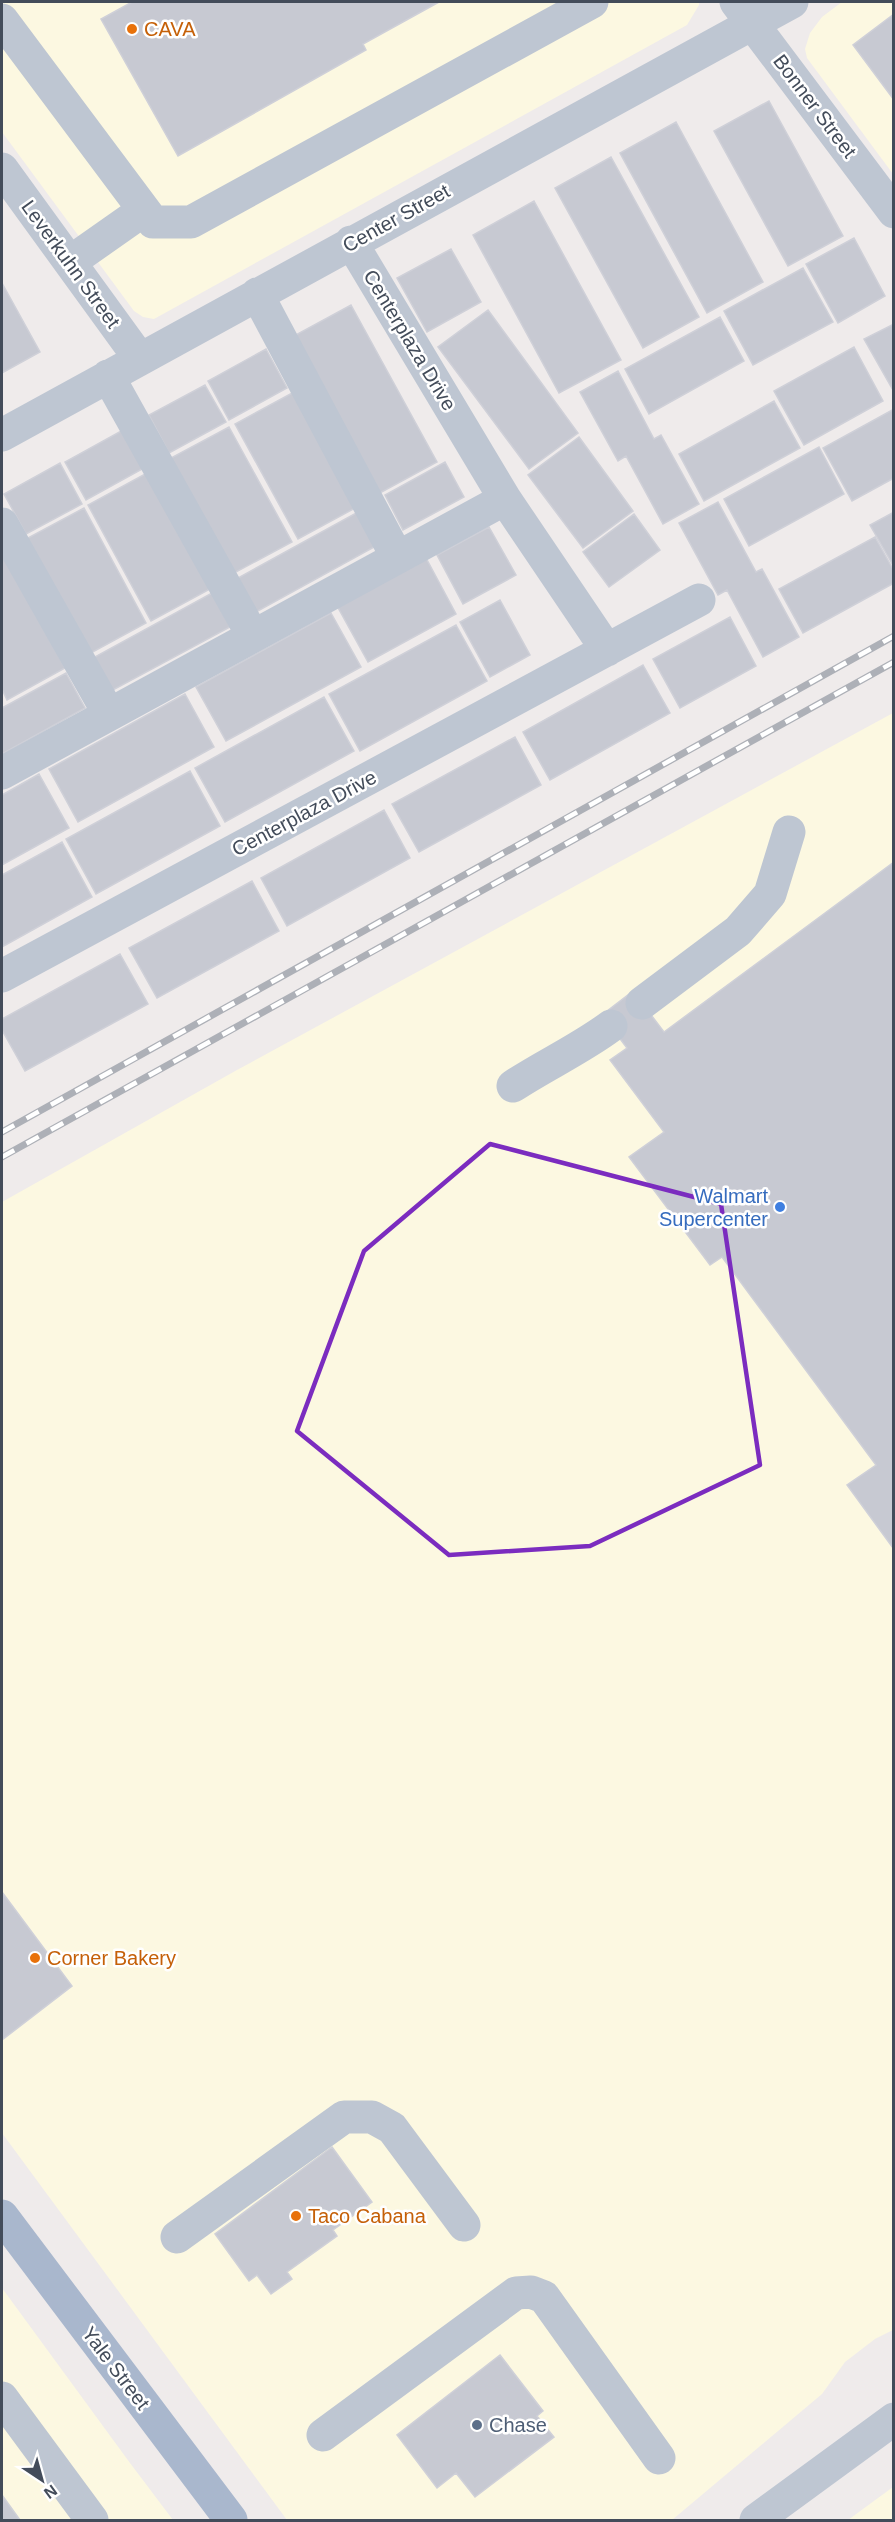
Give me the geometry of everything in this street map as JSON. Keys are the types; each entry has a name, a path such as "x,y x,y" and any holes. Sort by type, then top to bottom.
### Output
{"main road":[{"name":"Yale Street","path":"2,2216 231,2520"}],"street":[{"path":"5,32 153,222 191,222 592,2"},
{"name":"Center Street","path":"2,435 351,242 744,12 792,2"},
{"name":"Bonner Street","path":"744,12 894,212"},
{"name":"Leverkuhn Street","path":"2,169 140,359"},
{"path":"70,262 144,210"},
{"name":"Centerplaza Drive","path":"351,242 505,499 607,650"},
{"path":"257,294 397,557"},
{"path":"108,375 253,636"},
{"path":"2,773 505,499"},
{"path":"2,524 109,714"},
{"name":"Centerplaza Drive","path":"2,976 699,600"},
{"path":"642,1003 738,932 770,894 789,832"},
{"path":"513,1086 547,1064 582,1047 611,1026"},
{"path":"177,2237 344,2117 372,2117 392,2128 464,2225"},
{"path":"323,2435 516,2293 531,2292 544,2297 660,2458"},
{"path":"2,2398 92,2520"},
{"path":"756,2520 894,2419"}],"highlighted area":[{"path":"490,1144 721,1204 760,1465 590,1546 449,1555 297,1431 364,1251"}],"shaded area":[{"path":"2,2 699,2 699,5 687,25 154,319 143,317 134,311 2,132"},
{"path":"842,2 893,2 893,174 807,58 805,49 810,33 822,17"},
{"path":"893,713 893,2330 875,2339 845,2362 822,2394 672,2520 287,2520 2,2133 2,1202 237,1070"},
{"path":"2,2288 130,2463 173,2520 2,2520"},
{"path":"893,2487 893,2520 848,2520"}],"building":[{"path":"132,2 439,2 363,44 366,50 178,156 101,19"},
{"path":"894,14 894,100 853,45"},
{"path":"769,101 843,236 788,266 714,131"},
{"path":"676,122 763,282 707,313 620,153"},
{"path":"611,157 699,317 643,348 555,188"},
{"path":"534,201 621,360 559,393 473,235"},
{"path":"854,238 885,296 838,323 806,264"},
{"path":"451,249 481,302 427,332 397,278"},
{"path":"803,268 833,322 753,365 724,311"},
{"path":"2,283 40,352 2,373"},
{"path":"351,305 437,462 378,494 292,337"},
{"path":"488,310 578,433 529,469 438,347"},
{"path":"720,317 744,361 649,414 625,369"},
{"path":"894,324 894,392 864,339"},
{"path":"854,347 883,401 804,445 774,391"},
{"path":"266,349 287,388 229,420 208,381"},
{"path":"618,371 654,439 661,435 699,504 663,524 626,456 618,461 580,392"},
{"path":"205,385 226,422 169,453 149,415"},
{"path":"294,392 357,507 298,539 235,424"},
{"path":"774,401 800,448 704,501 679,454"},
{"path":"894,409 894,478 852,501 823,448"},
{"path":"229,427 292,542 234,573 171,458"},
{"path":"123,430 144,468 86,500 65,462"},
{"path":"579,437 633,511 583,548 528,475"},
{"path":"819,447 844,494 749,546 724,499"},
{"path":"445,462 464,497 403,530 385,495"},
{"path":"60,463 82,504 26,534 4,494"},
{"path":"147,473 210,589 151,621 88,505"},
{"path":"718,502 756,572 762,569 799,637 763,657 727,590 718,595 679,523"},
{"path":"84,508 146,623 89,654 26,539"},
{"path":"358,512 376,546 256,612 238,578"},
{"path":"894,512 894,567 870,525"},
{"path":"634,514 660,550 609,587 583,552"},
{"path":"489,527 516,575 463,604 437,555"},
{"path":"875,537 894,571 894,583 803,633 779,589"},
{"path":"2,553 65,668 7,700 2,689"},
{"path":"425,556 456,614 368,662 336,604"},
{"path":"212,593 230,627 111,691 93,658"},
{"path":"500,600 530,655 490,677 460,622"},
{"path":"331,613 361,667 226,741 196,687"},
{"path":"730,617 756,666 680,708 653,659"},
{"path":"456,625 487,681 360,751 329,694"},
{"path":"643,665 670,713 550,780 523,732"},
{"path":"66,673 85,708 2,754 2,708"},
{"path":"185,694 214,747 78,822 49,769"},
{"path":"324,697 354,751 225,822 195,768"},
{"path":"515,737 541,785 419,852 392,804"},
{"path":"190,771 220,826 96,894 66,839"},
{"path":"39,774 69,828 2,865 2,795"},
{"path":"384,810 410,858 287,926 261,878"},
{"path":"62,842 92,897 2,947 2,875"},
{"name":"Walmart Supercenter","path":"894,862 893,1548 847,1485 876,1465 722,1257 710,1265 629,1157 664,1132 610,1060 627,1048 602,1015 633,991 664,1032"},
{"path":"252,881 279,931 157,998 129,948"},
{"path":"120,954 148,1004 25,1071 2,1030 2,1019"},
{"path":"2,1892 72,1986 2,2040"},
{"name":"Taco Cabana","path":"332,2147 372,2202 333,2230 337,2236 287,2272 292,2279 271,2294 257,2275 249,2281 215,2234"},
{"name":"Chase","path":"500,2355 543,2411 537,2416 554,2437 475,2497 456,2473 437,2488 397,2435"},
{"path":"2,2495 20,2520 2,2520"}],"railway":[{"path":"2,1132 894,636"},
{"path":"2,1157 894,662"}],"place":[{"name":"CAVA","path":"132,29"},
{"name":"Walmart Supercenter","path":"780,1207"},
{"name":"Corner Bakery","path":"35,1958"},
{"name":"Taco Cabana","path":"296,2216"},
{"name":"Chase","path":"477,2425"}]}
